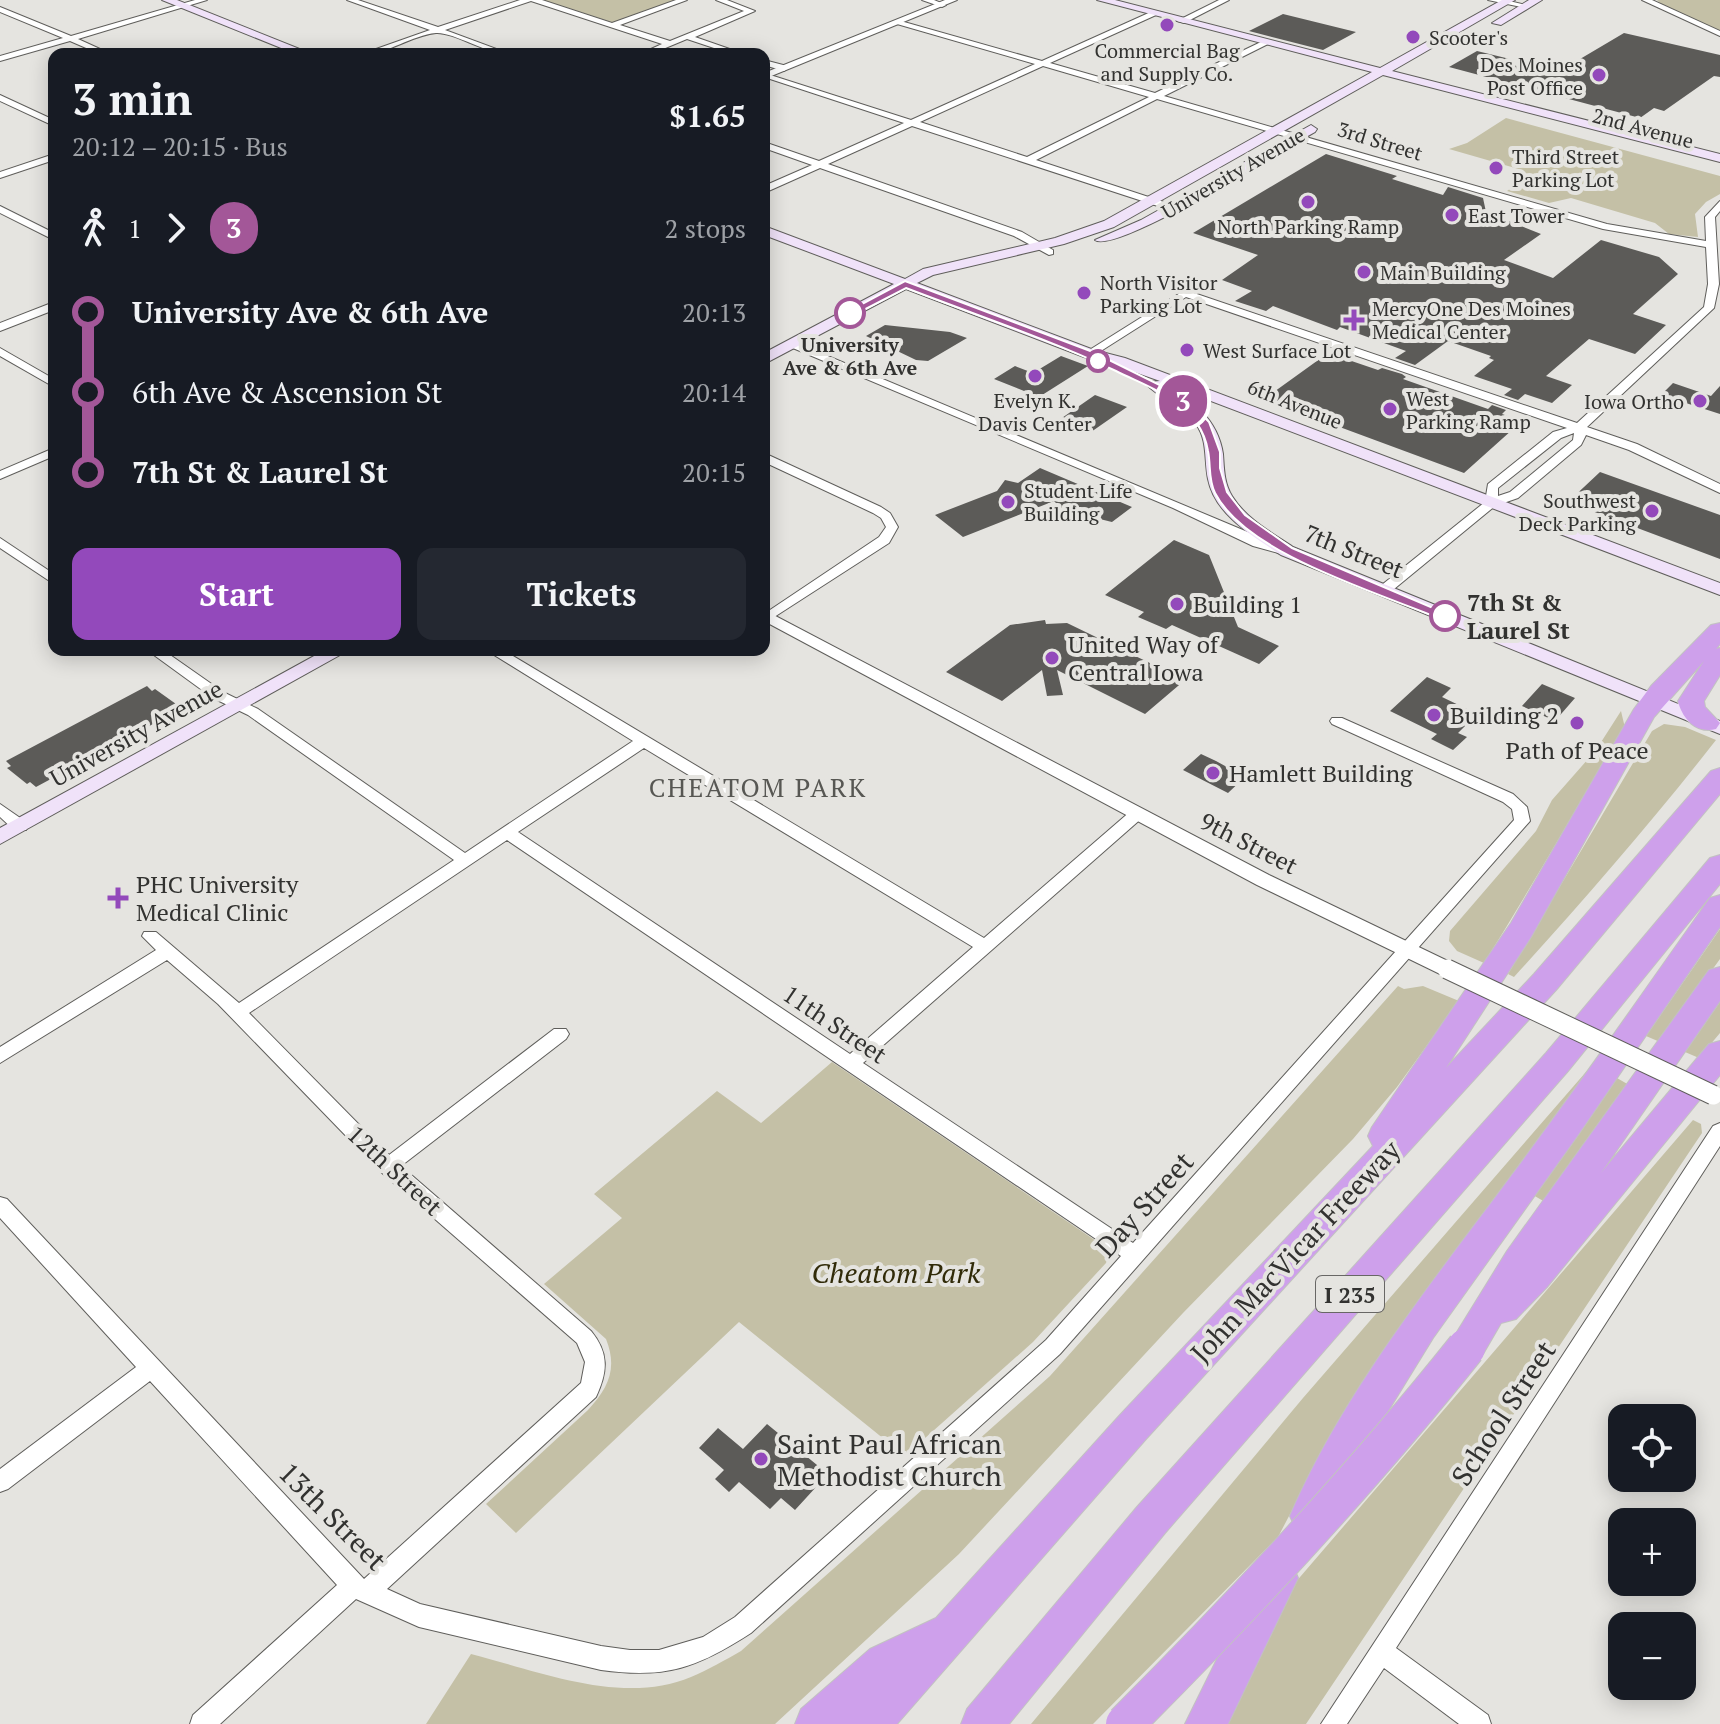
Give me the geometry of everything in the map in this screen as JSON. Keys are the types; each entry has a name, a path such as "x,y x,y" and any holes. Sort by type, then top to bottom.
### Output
{"highway":[{"path":"1352,1188 1410,1094 1521,930 1653,701 1720,630"},
{"path":"1714,726 1693,710 1691,701 1720,655"},
{"path":"1685,819 1720,766"},
{"name":"John MacVicar Freeway","path":"869,1724 949,1631 1352,1188 1545,982 1720,777"},
{"name":"I 235","path":"982,1724 1151,1520 1557,1062 1720,865"},
{"path":"1206,1724 1345,1447 1384,1382 1720,905"},
{"path":"1125,1724 1232,1619 1330,1514 1403,1429 1468,1345 1519,1262 1720,978"},
{"path":"1468,1345 1535,1276 1720,1053"},
{"path":"816,1724 885,1664 949,1631"}],"main road":[{"path":"167,0 290,48"},
{"name":"2nd Avenue","path":"1102,0 1380,73 1396,81 1692,162 1719,162"},
{"name":"University Avenue","path":"1045,249 1093,231 1152,201 1502,1"},
{"path":"1480,33 1532,3"},
{"path":"1396,81 1422,66"},
{"name":"2nd Avenue","path":"1396,81 1569,118 1719,162"},
{"path":"1569,118 1577,130"},
{"name":"University Avenue","path":"770,356 905,284 1045,249 1121,234 1322,123"},
{"name":"6th Avenue","path":"770,232 1089,354 1133,365 1720,589"},
{"path":"1089,354 1164,390 1194,411 1210,434 1216,479 1229,506 1255,530 1287,551"},
{"name":"7th Street","path":"1287,551 1714,726"},
{"name":"University Avenue","path":"0,837 328,656"}],"street":[{"path":"0,59 203,0"},
{"path":"351,0 489,48"},
{"path":"384,48 531,0 671,44"},
{"path":"613,25 683,0"},
{"path":"660,48 751,11 720,0"},
{"path":"926,0 942,5"},
{"path":"770,74 953,0"},
{"path":"1181,21 1225,0"},
{"path":"1646,0 1720,34"},
{"path":"1502,1 1532,3"},
{"path":"0,9 92,48"},
{"path":"770,187 1153,13"},
{"name":"3rd Street","path":"900,22 1606,227 1713,245"},
{"path":"688,37 722,48"},
{"path":"1029,160 1265,42"},
{"path":"770,64 784,68"},
{"path":"770,78 1173,208"},
{"path":"0,98 48,120"},
{"path":"770,147 1018,234 1045,249"},
{"path":"0,175 48,159"},
{"path":"1491,503 1492,487 1557,435 1578,428 1709,308 1717,291 1718,276 1710,217 1720,204"},
{"path":"0,209 48,234"},
{"path":"1089,354 1185,293 1645,452 1720,489"},
{"path":"0,327 48,308"},
{"name":"7th Street","path":"792,344 1177,505 1258,543 1287,551"},
{"path":"0,351 48,380"},
{"path":"1383,591 1491,503 1514,495 1577,442 1581,436 1578,428"},
{"path":"0,475 48,455"},
{"path":"770,460 877,510 891,523 891,531 884,540 770,613"},
{"path":"0,542 48,576"},
{"name":"9th Street","path":"770,618 1137,814 1408,951 1716,1097"},
{"path":"163,656 238,706 253,712 466,861"},
{"path":"503,656 984,946"},
{"name":"Day Street","path":"767,1605 1053,1347 1522,821 1519,807 1508,798 1337,721"},
{"path":"238,1012 644,741"},
{"path":"0,809 20,826"},
{"path":"851,1063 1137,814"},
{"name":"11th Street","path":"508,833 1135,1255"},
{"name":"12th Street","path":"150,936 238,1012 388,1166 593,1348 596,1374 589,1390 568,1410 202,1724"},
{"path":"0,1056 168,951"},
{"path":"388,1166 560,1034"},
{"name":"School Street","path":"1333,1724 1720,1131"},
{"name":"13th Street","path":"0,1205 359,1590 419,1615 601,1658 630,1662 659,1662 708,1647 767,1605"},
{"path":"0,1482 150,1369"},
{"path":"1381,1651 1479,1724"}],"green space":[{"path":"543,0 679,0 614,23"},
{"path":"1657,0 1720,0 1720,31 1662,5"},
{"path":"1506,118 1720,176 1720,194 1706,202 1695,214 1698,237 1669,234 1655,223 1571,198 1549,203 1507,191 1527,177 1519,173 1522,170 1449,149 1467,143"},
{"path":"1621,711 1625,728 1484,963 1457,951 1449,941 1450,931 1536,831 1552,800 1596,750"},
{"path":"1664,724 1685,727 1716,740 1566,919 1514,977 1508,974 1652,731"},
{"path":"1720,929 1720,959 1660,1042 1646,1036"},
{"path":"1398,986 1404,989 1423,986 1459,1001 1397,1087 1353,1139 1183,1313 959,1554 775,1724 426,1724 471,1654 581,1683 637,1688 665,1685 691,1677 741,1651 1050,1376"},
{"path":"1720,1002 1720,1033 1699,1058 1685,1052"},
{"name":"Cheatom Park","path":"832,1062 1102,1245 1109,1254 1106,1263 1033,1342 905,1456 739,1322 516,1533 486,1504 588,1410 609,1378 611,1360 606,1339 544,1284 622,1218 594,1194 717,1091 761,1123"},
{"path":"1592,1065 1308,1480 1278,1537 1093,1724 1031,1724 1303,1398"},
{"path":"1617,1078 1629,1085 1545,1202 1533,1195"},
{"path":"1693,1120 1701,1124 1702,1133 1306,1724 1227,1724 1288,1591"}],"building":[{"path":"1283,14 1356,32 1323,50 1249,31"},
{"name":"Des Moines Post Office","path":"1624,33 1720,55 1720,77 1714,76 1664,111 1654,108 1640,118 1449,67 1477,51 1514,60 1509,64 1553,75"},
{"path":"1326,154 1397,176 1392,179 1443,195 1448,187 1483,198 1486,212 1541,234 1504,260 1553,278 1601,240 1659,257 1678,274 1633,314 1666,325 1635,354 1589,339 1546,376 1572,385 1552,403 1525,394 1518,400 1504,395 1512,389 1474,376 1494,360 1489,358 1491,356 1448,341 1415,365 1395,358 1406,351 1340,327 1337,330 1273,306 1266,311 1235,301 1252,291 1222,280 1258,255 1193,233"},
{"path":"885,325 950,332 967,338 928,361 916,360 866,336"},
{"name":"West Parking Ramp","path":"1328,353 1378,370 1382,368 1402,374 1406,377 1403,379 1488,409 1492,405 1506,410 1502,414 1522,421 1464,473 1264,399"},
{"name":"Evelyn K. Davis Center","path":"1061,356 1088,366 1039,397 994,379 1015,366 1033,373"},
{"name":"Iowa Ortho","path":"1673,383 1711,396 1720,386 1720,414 1661,395"},
{"path":"1095,395 1127,407 1091,432 1059,420"},
{"name":"Student Life Building","path":"1040,468 1132,507 1112,522 1063,510 1054,501 963,537 935,515 997,491 1005,480 1018,483"},
{"name":"Southwest Deck Parking","path":"1600,472 1720,515 1720,559 1568,502"},
{"name":"Building 1","path":"1174,540 1209,555 1238,627 1279,646 1259,664 1172,625 1166,629 1138,617 1144,612 1105,595"},
{"name":"United Way of Central Iowa","path":"1045,620 1046,624 1067,623 1185,680 1145,714 1057,670 1063,695 1047,696 1042,670 1002,701 946,672 1010,625"},
{"name":"Building 2","path":"1427,677 1451,688 1442,697 1469,710 1473,718 1458,733 1467,737 1453,750 1431,739 1437,734 1390,711"},
{"path":"1542,684 1575,698 1555,721 1522,706"},
{"path":"147,686 176,704 173,705 179,710 36,787 30,782 27,784 7,768 11,766 6,761"},
{"name":"Hamlett Building","path":"1201,754 1245,777 1228,793 1183,770"},
{"name":"Saint Paul African Methodist Church","path":"767,1424 828,1474 795,1510 781,1498 770,1509 739,1482 729,1492 715,1479 724,1470 699,1448 718,1428 743,1449"}],"bus line":[{"name":"3","path":"850,313 905,284 1089,354 1110,367 1149,382 1182,401 1203,422 1210,434 1221,493 1240,518 1255,530 1287,551 1445,616"}],"place":[{"name":"Commercial Bag and Supply Co.","path":"1167,25"},
{"name":"Scooter's","path":"1413,37"},
{"name":"Des Moines Post Office","path":"1599,75"},
{"name":"Third Street Parking Lot","path":"1496,168"},
{"name":"North Parking Ramp","path":"1308,202"},
{"name":"East Tower","path":"1452,215"},
{"name":"Main Building","path":"1364,272"},
{"name":"North Visitor Parking Lot","path":"1084,293"},
{"name":"University Ave & 6th Ave","path":"850,313"},
{"name":"MercyOne Des Moines Medical Center","path":"1354,320"},
{"name":"West Surface Lot","path":"1187,350"},
{"name":"Evelyn K. Davis Center","path":"1035,376"},
{"name":"Iowa Ortho","path":"1700,401"},
{"name":"West Parking Ramp","path":"1390,409"},
{"name":"Student Life Building","path":"1008,502"},
{"name":"Southwest Deck Parking","path":"1652,511"},
{"name":"Building 1","path":"1177,604"},
{"name":"7th St & Laurel St","path":"1445,616"},
{"name":"United Way of Central Iowa","path":"1052,658"},
{"name":"Building 2","path":"1434,715"},
{"name":"Path of Peace","path":"1577,723"},
{"name":"Hamlett Building","path":"1213,773"},
{"name":"PHC University Medical Clinic","path":"118,898"},
{"name":"Saint Paul African Methodist Church","path":"761,1459"}],"district":[{"name":"CHEATOM PARK","path":"758,787"}]}
